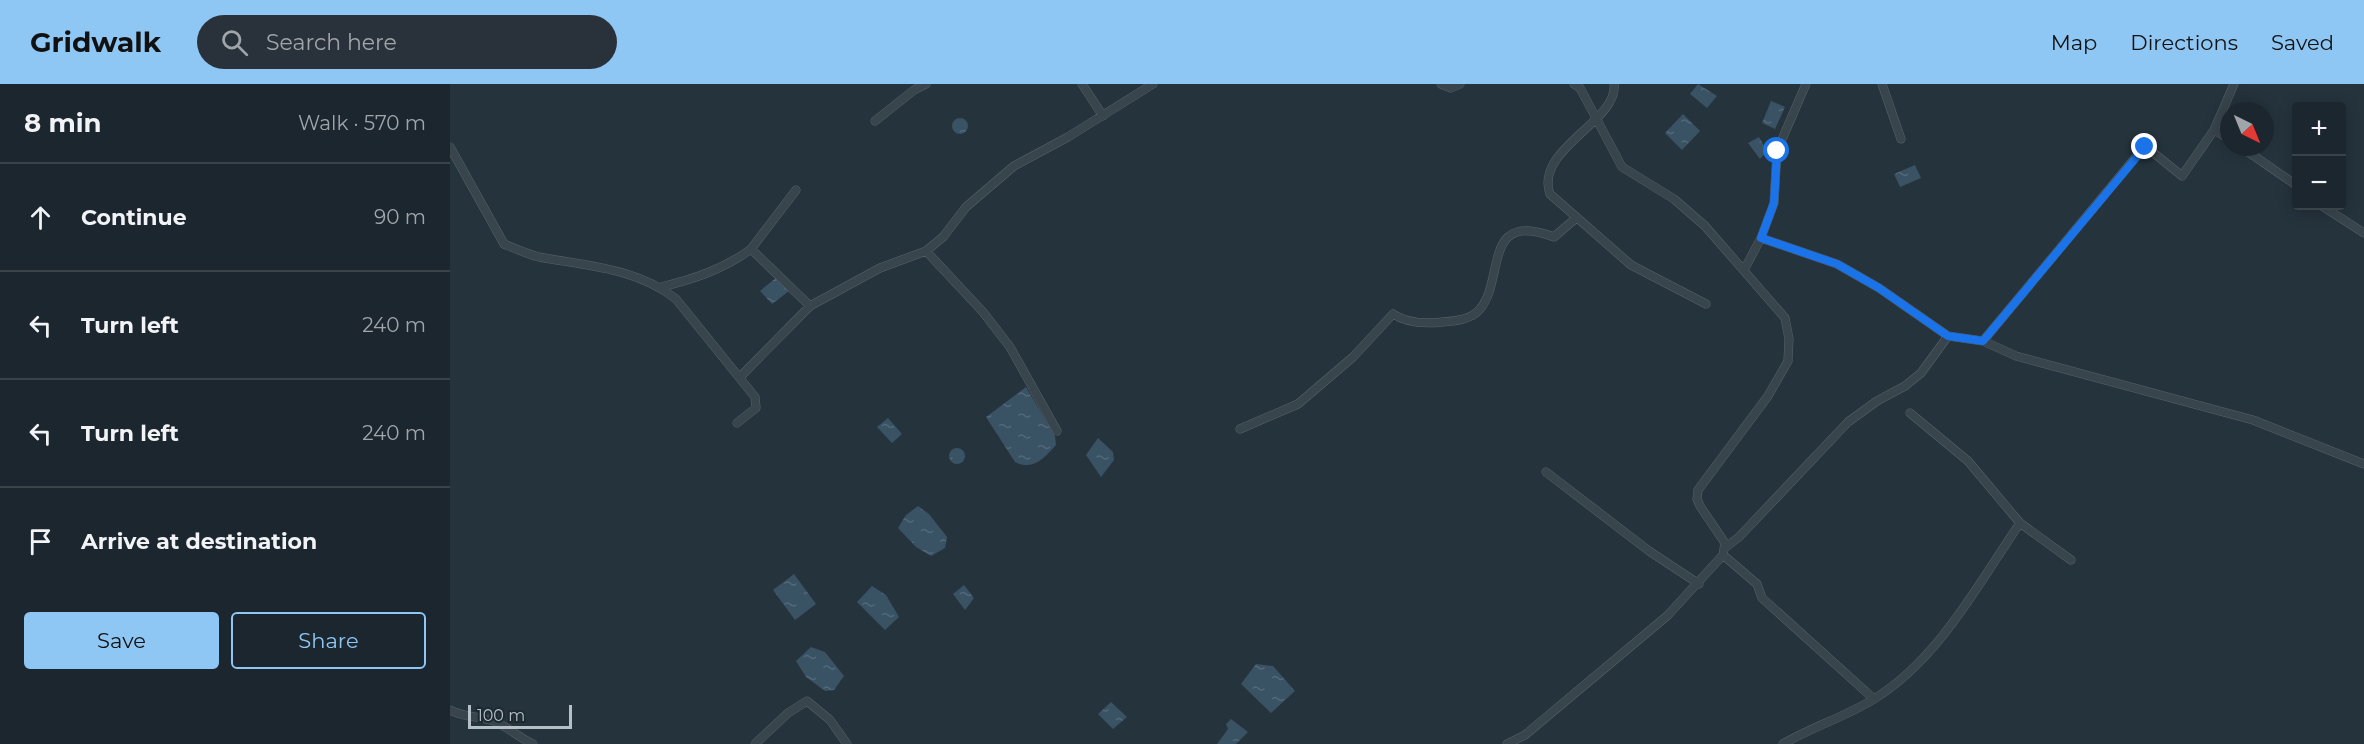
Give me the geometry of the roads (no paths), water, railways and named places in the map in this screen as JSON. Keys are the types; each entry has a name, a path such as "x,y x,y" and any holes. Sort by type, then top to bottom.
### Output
{"street":[{"path":"875,121 914,90 926,84"},
{"path":"1082,84 1103,116"},
{"path":"740,377 810,306 880,268 926,251 943,237 966,207 1014,166 1103,116 1153,84"},
{"path":"1441,84 1451,88 1460,84"},
{"path":"1574,84 1580,88 1622,167 1674,199 1705,226 1785,318 1789,339 1788,361 1768,396 1698,490 1697,499 1724,551 1757,584 1762,598 1874,699"},
{"path":"1614,84 1609,103 1562,151 1551,172 1548,188 1550,194 1575,219 1631,265 1706,304"},
{"path":"1744,270 1761,238 1774,203 1777,151 1806,84"},
{"path":"1882,84 1902,139"},
{"path":"1983,341 2145,147 2182,176 2214,130 2234,84"},
{"path":"2214,130 2220,134"},
{"path":"450,147 504,244 537,256 613,268 662,287 676,299 755,397 756,408 737,423"},
{"path":"2254,156 2292,182"},
{"path":"662,287 697,278 736,260 751,249 796,190"},
{"path":"2328,210 2364,233"},
{"path":"1240,429 1298,404 1353,357 1393,314 1403,321 1429,323 1468,318 1481,308 1494,264 1507,239 1519,231 1537,230 1554,237 1575,219"},
{"path":"1761,238 1837,264 1879,288 1948,336 1983,341 2027,360 2253,420 2364,464"},
{"path":"751,249 810,306"},
{"path":"926,251 984,312 1010,347 1057,431"},
{"path":"1507,744 1525,735 1667,616 1698,584 1724,551 1848,422 1876,400 1905,386 1921,373 1948,336"},
{"path":"1910,413 1968,461 2020,523 2071,560"},
{"path":"1546,472 1649,551 1698,584"},
{"path":"1783,744 1874,699 1900,681 1927,654 2020,523"},
{"path":"755,744 788,712 807,701 830,720 847,744"},
{"path":"450,710 460,715 498,723 532,744"}],"water":[{"path":"1698,84 1717,96 1707,108 1690,94"},
{"path":"1771,101 1785,107 1775,129 1762,123"},
{"path":"1683,114 1700,131 1682,150 1665,133"},
{"path":"957,118 963,118 968,126 966,132 957,134 952,129 952,123"},
{"path":"1759,137 1767,151 1760,159 1748,143"},
{"path":"1915,165 1921,178 1900,187 1894,174"},
{"path":"777,277 789,291 772,304 760,291"},
{"path":"1026,387 1055,436 1056,445 1038,462 1028,465 1015,462 986,417"},
{"path":"888,418 902,434 892,443 877,427"},
{"path":"1098,438 1113,452 1114,460 1101,477 1086,455"},
{"path":"954,448 960,448 965,456 963,462 954,464 949,459 949,453"},
{"path":"918,506 929,514 947,537 945,548 931,556 916,547 898,528 906,515"},
{"path":"794,574 816,604 795,620 773,590"},
{"path":"964,585 974,598 965,610 953,594"},
{"path":"872,586 886,595 899,617 885,630 857,602"},
{"path":"811,647 825,652 844,676 834,690 825,691 806,677 796,661"},
{"path":"1256,664 1273,666 1295,691 1271,713 1241,684"},
{"path":"1111,702 1127,717 1113,729 1098,714"},
{"path":"1231,719 1248,732 1236,744 1217,744 1228,729 1226,724"}]}
